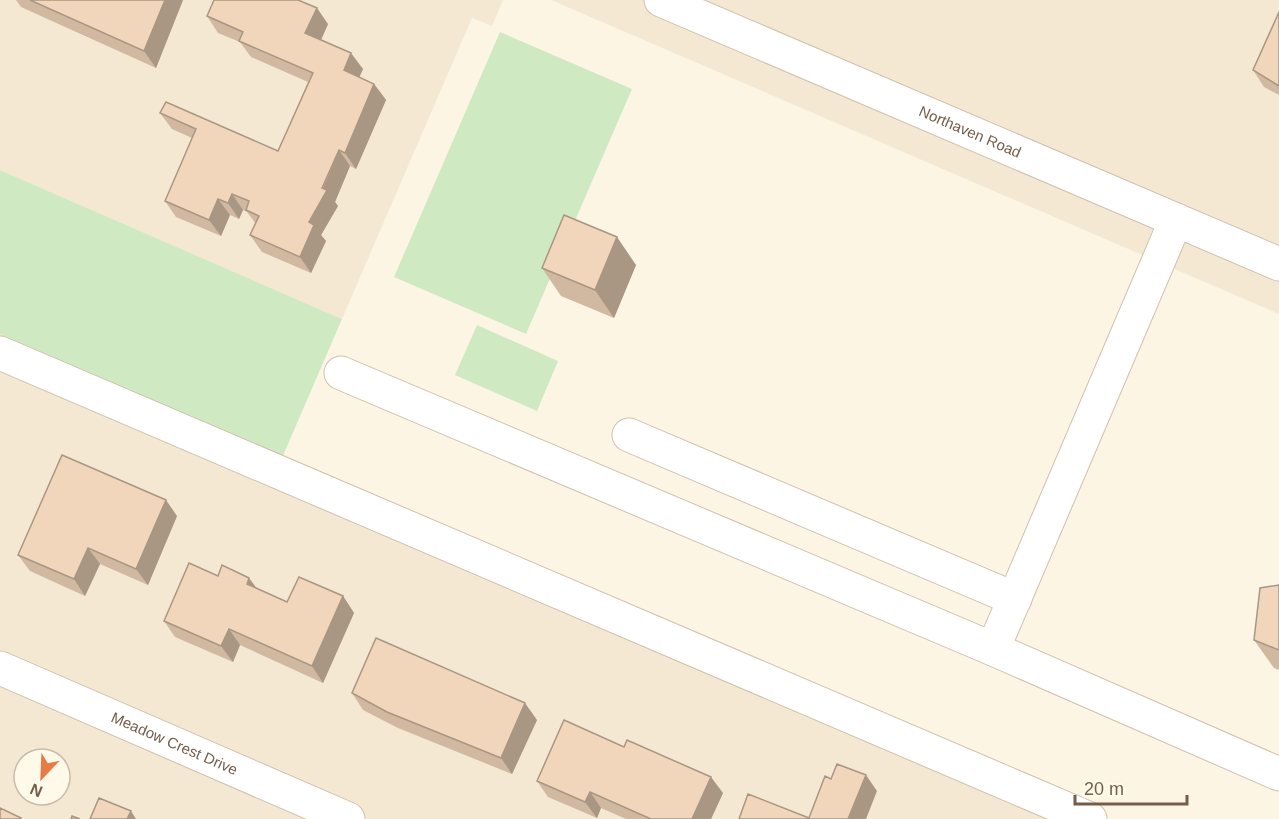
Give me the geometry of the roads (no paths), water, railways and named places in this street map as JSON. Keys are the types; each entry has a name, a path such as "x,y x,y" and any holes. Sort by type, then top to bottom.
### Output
{"street":[{"name":"Northaven Road","path":"661,0 1279,264"},
{"path":"993,649 1176,220"},
{"path":"0,353 1090,819"},
{"path":"341,373 993,649 1279,774"},
{"path":"629,435 1015,599"},
{"name":"Meadow Crest Drive","path":"0,668 348,819"}]}
